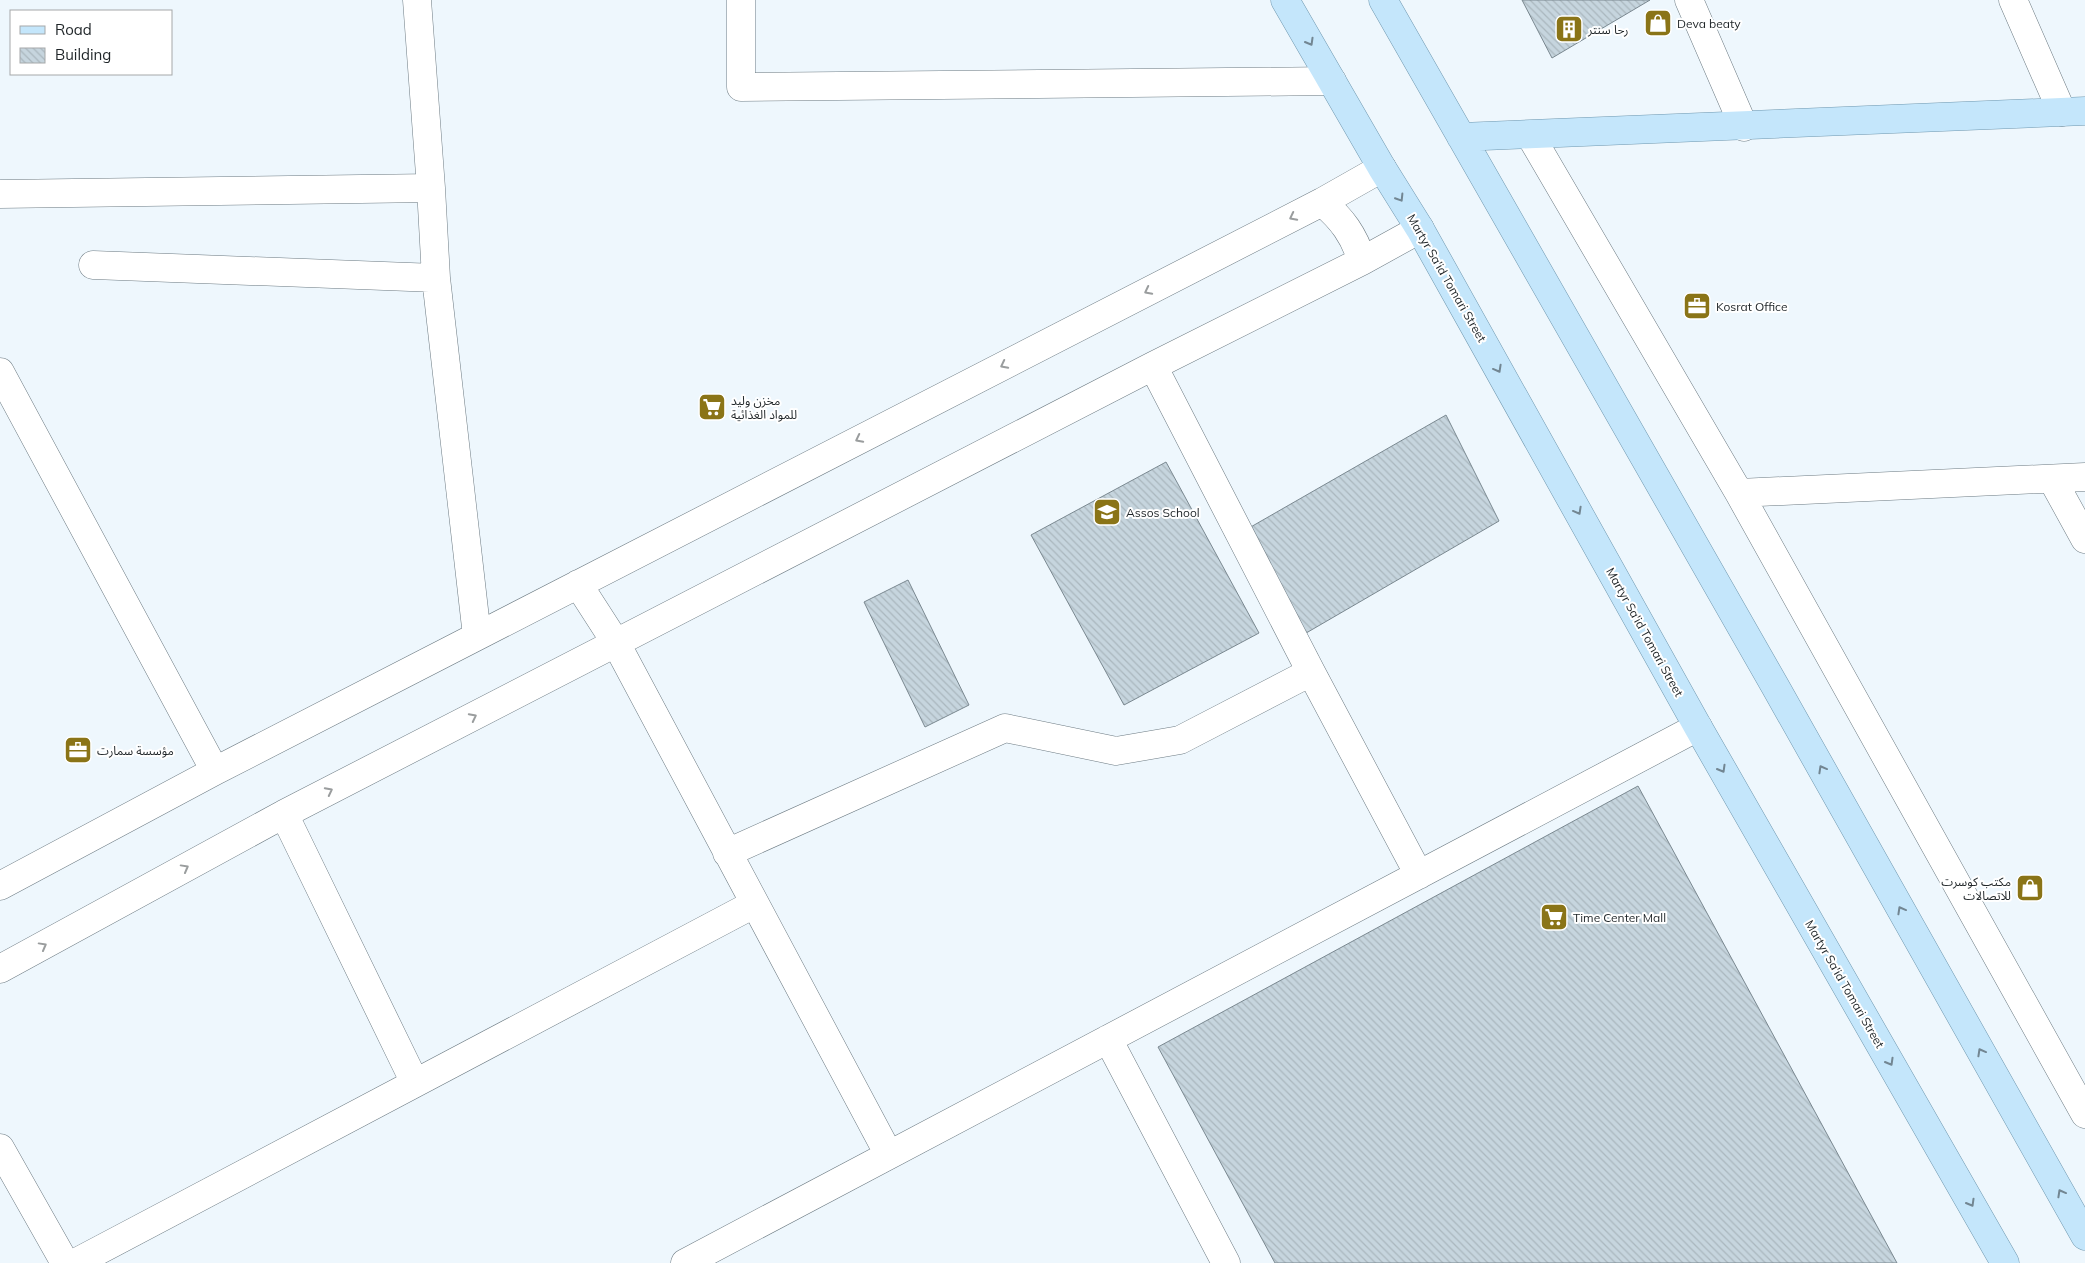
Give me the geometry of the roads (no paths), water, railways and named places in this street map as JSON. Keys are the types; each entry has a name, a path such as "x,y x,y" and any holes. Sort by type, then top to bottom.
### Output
{"main road":[{"name":"Martyr Sa'id Tomari Street","path":"1285,0 1382,168 1420,229 1698,726 2005,1263"},
{"path":"1384,0 1775,686 2085,1236"},
{"path":"1461,137 2073,111"}],"street":[{"path":"417,0 436,278 477,636"},
{"path":"741,0 742,87 1332,81"},
{"path":"1689,0 1744,126"},
{"path":"2013,0 2073,111"},
{"path":"1530,135 1739,493 2085,1114"},
{"path":"0,886 215,771 1322,202 1382,168"},
{"path":"0,194 431,188"},
{"path":"1322,202 1348,227 1357,243 1362,261"},
{"path":"0,969 284,814 1153,366 1362,261 1420,229"},
{"path":"93,265 436,278"},
{"path":"1153,366 1310,672 1419,874"},
{"path":"0,372 215,771"},
{"path":"1739,493 2085,477"},
{"path":"2052,479 2085,539"},
{"path":"578,584 616,643 889,1155"},
{"path":"727,853 1005,728 1116,751 1180,740 1310,672"},
{"path":"685,1263 1698,726"},
{"path":"284,814 415,1083"},
{"path":"75,1263 754,904"},
{"path":"1108,1039 1226,1263"},
{"path":"0,1148 64,1263"}],"place":[{"name":"Deva beaty","path":"1658,23"},
{"name":"رحا سنتر","path":"1569,29"},
{"name":"Kosrat Office","path":"1697,306"},
{"name":"مخزن وليد للمواد الغذائية","path":"712,407"},
{"name":"Assos School","path":"1107,512"},
{"name":"مؤسسة سمارت","path":"78,750"},
{"name":"مكتب كوسرت للاتصالات","path":"2030,888"},
{"name":"Time Center Mall","path":"1554,917"}]}
